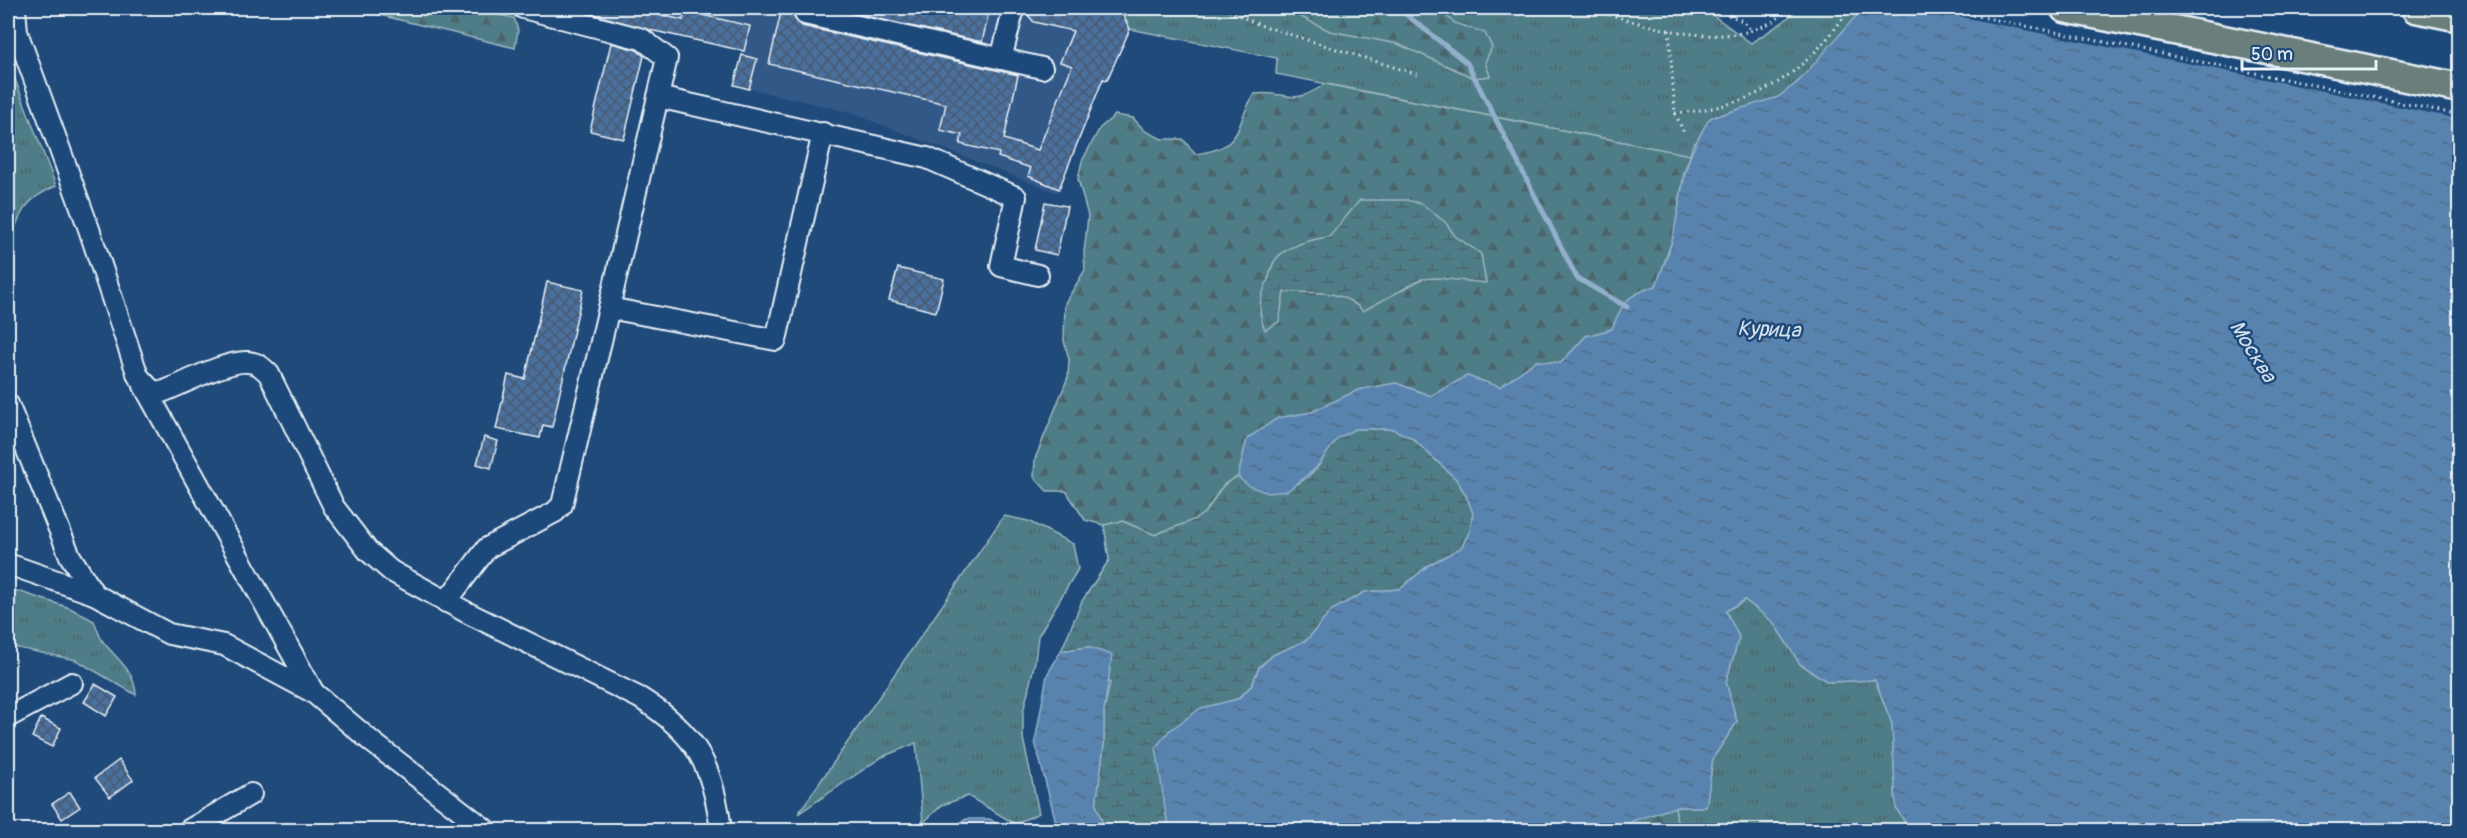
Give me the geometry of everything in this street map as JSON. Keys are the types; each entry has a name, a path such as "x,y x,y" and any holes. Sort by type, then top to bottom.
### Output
{"highway":[{"path":"2065,8 2460,88"},
{"path":"2416,8 2460,17"}],"street":[{"path":"15,8 17,32 89,229 138,376 314,693"},
{"path":"447,602 487,548 555,512 562,505 667,58 642,39 523,8"},
{"path":"807,8 805,14 1042,68"},
{"path":"1001,59 1014,8"},
{"path":"658,97 927,158 1016,197 1001,266 1038,275"},
{"path":"609,308 776,340 823,133"},
{"path":"144,386 162,392 235,363 248,362 260,365 268,374 334,507 368,551 391,571 447,602 640,698 668,716 698,749 710,776 721,831"},
{"path":"8,404 70,556 94,594"},
{"path":"8,564 94,594 168,634 224,645 314,693 372,742 486,831"},
{"path":"8,717 72,683"},
{"path":"200,828 251,794"}],"path":[{"path":"1223,8 1260,25 1419,75"},
{"path":"1586,8 1669,30 1713,35 1752,32 1791,8"},
{"path":"1712,8 1743,21 1752,32"},
{"path":"1675,113 1700,111 1731,104 1781,82 1811,57 1850,8"},
{"path":"1938,8 2460,115"},
{"path":"1669,30 1675,113 1685,135"}],"shaded area":[{"path":"574,8 1119,8 1130,29 1107,80 1103,79 1057,193 849,112 734,85 744,51 580,14 573,12"}],"green space":[{"path":"351,8 485,8 490,13 514,18 518,30 515,48"},
{"path":"1119,8 1703,8 1751,43 1783,22 1799,8 1863,8 1823,56 1787,91 1693,144 1690,155 1276,74 1277,58 1130,29"},
{"path":"1268,8 1436,8 1455,23 1485,33 1492,47 1485,62 1490,76 1474,78 1398,44 1330,31 1297,15"},
{"path":"8,61 56,186 36,197 23,210 8,248"},
{"path":"1325,84 1690,155 1684,173 1674,235 1656,286 1632,296 1619,312 1612,329 1586,336 1561,363 1536,361 1500,387 1467,376 1431,396 1396,383 1358,390 1312,412 1278,418 1247,439 1238,477 1225,484 1203,514 1186,523 1155,535 1122,521 1104,525 1085,520 1066,491 1047,491 1034,477 1035,459 1068,377 1069,359 1064,341 1065,303 1085,270 1084,253 1088,216 1078,179 1082,161 1100,128 1115,115 1133,118 1145,131 1162,139 1183,139 1195,154 1211,151 1231,141 1254,94 1266,93 1296,97"},
{"path":"1360,200 1407,200 1422,204 1446,223 1455,236 1481,254 1486,283 1437,278 1422,279 1363,311 1346,298 1336,295 1316,292 1284,292 1279,322 1265,330 1260,305 1271,268 1278,256 1307,242 1329,237"},
{"path":"1355,429 1393,429 1412,438 1456,479 1473,513 1470,531 1461,548 1429,565 1400,589 1365,592 1332,610 1307,640 1273,655 1259,667 1252,685 1237,699 1220,704 1166,815 1171,830 1105,830 1096,805 1104,745 1104,711 1110,683 1088,647 1061,651 1082,601 1109,560 1104,525 1122,521 1155,535 1192,521 1203,514 1225,484 1238,477 1258,489 1278,491 1288,488 1307,477 1316,469 1335,441"},
{"path":"1004,516 1028,521 1073,544 1078,569 1038,636 1035,661 1023,713 1023,738 1039,813 1015,824 968,796 942,805 923,823 916,743 882,757 798,814"},
{"path":"8,588 70,608 94,621 102,641 133,679 136,695 76,660 8,646"},
{"path":"1745,600 1773,622 1800,664 1828,682 1875,680 1892,724 1896,808 1910,830 1678,830 1675,807 1706,807 1713,758 1737,722 1726,682 1739,637 1726,611"},
{"path":"1675,807 1678,830 1627,830 1632,821"}],"water":[{"name":"Москва","path":"1863,8 2459,8 2459,830 1910,830 1896,808 1892,724 1875,680 1828,682 1800,664 1773,622 1745,600 1726,611 1739,637 1726,682 1737,722 1713,758 1706,807 1675,807 1632,821 1627,830 1171,830 1166,815 1156,747 1169,731 1201,708 1238,699 1252,685 1259,668 1273,655 1307,640 1332,610 1365,592 1400,589 1429,565 1461,548 1470,531 1473,513 1456,479 1412,438 1393,429 1355,429 1338,438 1316,468 1287,491 1268,493 1249,486 1238,477 1247,439 1278,418 1312,412 1358,390 1396,383 1431,396 1467,376 1500,387 1536,361 1561,363 1586,336 1612,329 1627,300 1656,286 1673,239 1689,160 1710,118 1778,97 1799,81"},
{"path":"1088,647 1112,655 1104,711 1104,745 1096,805 1105,830 1058,830 1035,742 1047,675 1061,651"},
{"path":"966,819 990,819 1005,830 949,830"}],"pier":[{"path":"1918,8 2459,8 2459,119"}],"building":[{"path":"580,8 631,8 683,20 685,11 750,26 744,51 650,30 579,10"},
{"path":"782,8 795,8 794,17 802,26 1018,75 1004,139 1038,150 1072,66 1060,62 1073,31 1034,22 1025,12 1026,8 1119,8 1130,29 1107,80 1103,79 1059,189 1028,176 1031,168 998,157 999,153 960,144 962,135 940,130 946,104 769,64"},
{"path":"830,8 990,8 982,42"},
{"path":"611,43 637,50 644,56 624,139 590,131"},
{"path":"742,55 757,59 749,89 734,85"},
{"path":"1045,202 1067,206 1057,255 1035,250"},
{"path":"898,268 944,279 936,312 889,300"},
{"path":"547,282 583,290 552,427 543,425 540,438 496,429 508,375 525,379"},
{"path":"484,437 498,441 491,468 477,464"},
{"path":"95,684 117,697 106,716 84,702"},
{"path":"41,718 61,728 52,747 32,737"},
{"path":"119,760 133,780 110,797 95,778"},
{"path":"70,792 80,807 62,819 52,804"}],"waterway":[{"name":"Курица","path":"1398,8 1467,63 1577,278 1627,307"}]}
